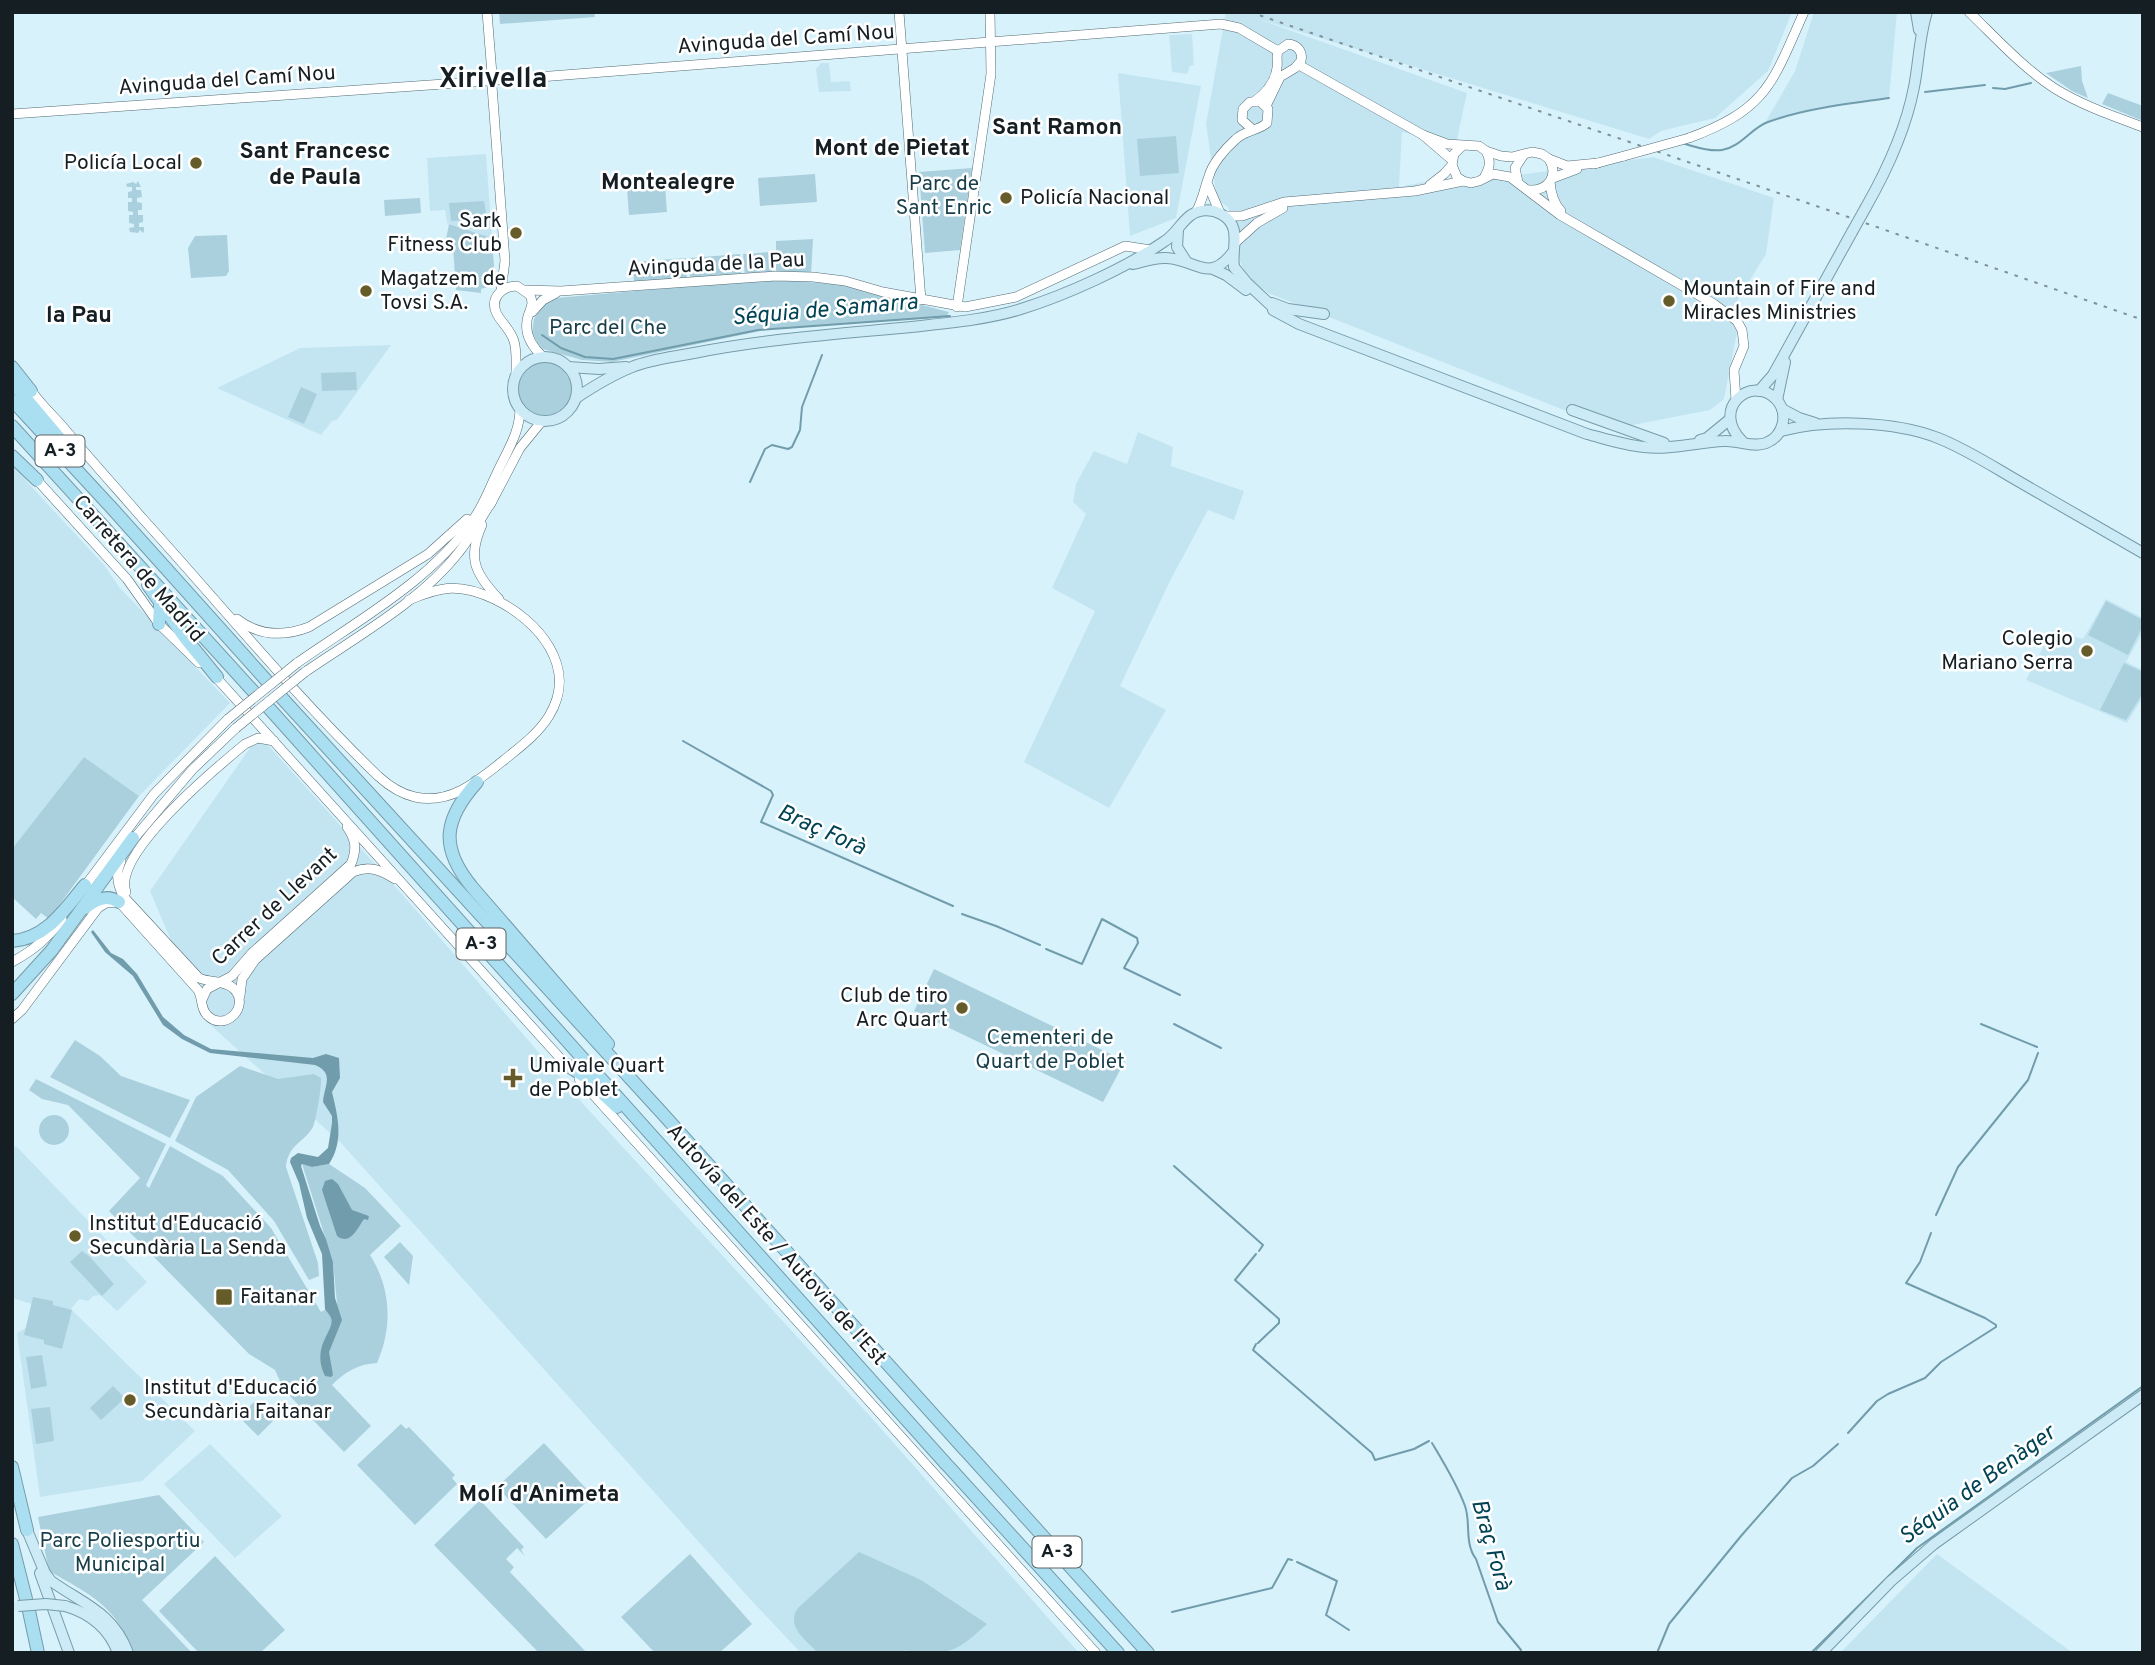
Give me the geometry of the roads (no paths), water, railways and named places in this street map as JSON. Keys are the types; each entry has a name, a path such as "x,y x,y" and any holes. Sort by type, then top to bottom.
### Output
{"highway":[{"path":"12,365 31,391"},
{"path":"12,382 86,471 93,488"},
{"name":"A-3","path":"12,400 266,680"},
{"name":"A-3","path":"12,426 253,691"},
{"path":"12,456 37,480"},
{"path":"113,538 117,550 155,593 160,605 217,677"},
{"path":"159,624 160,605"},
{"name":"Autovía del Este / Autovia de l'Est","path":"281,696 662,1113 1148,1653"},
{"name":"Autovía del Este / Autovia de l'Est","path":"268,707 1118,1653"},
{"path":"477,782 462,798 451,819 449,842 455,864 657,1100 662,1113"},
{"path":"12,994 52,950 133,838"},
{"path":"12,941 24,940 43,931 85,885"},
{"path":"75,918 99,899 114,899 119,902"},
{"path":"567,1065 584,1076 614,1104 672,1167 693,1183"},
{"path":"12,1467 27,1530"},
{"path":"12,1545 22,1605"},
{"path":"12,1566 36,1653"},
{"path":"1043,1571 1057,1594 1107,1653"}],"main road":[{"path":"1916,12 1920,40"},
{"path":"1742,441 1733,432 1730,420 1736,400 1755,391 1773,375 1883,174 1906,118 1927,12"},
{"path":"568,367 632,367 737,345 989,317 1051,298 1112,270 1168,240 1185,219 1196,212 1208,210 1222,215 1234,228 1234,267 1278,313"},
{"path":"1178,229 1177,247 1186,261 1199,269 1213,269 1226,275 1278,313 1299,324 1587,434 1618,443 1647,448 1726,440 1753,445 1773,440 1781,431 1784,420 1780,405 1780,379 1790,345"},
{"path":"1213,269 1225,263 1235,247"},
{"path":"1112,270 1157,258 1186,261"},
{"path":"1265,300 1288,309 1324,314"},
{"path":"576,398 576,382 568,367 561,361 543,357 532,360 516,375 513,392 520,408 526,414 542,421 564,415 576,398 600,382 632,367"},
{"path":"1755,391 1769,394 1799,418 1823,425"},
{"path":"1572,410 1677,447 1707,438 1730,420"},
{"path":"1781,431 1823,425 1892,426 1939,438 1972,454 2143,553"},
{"path":"1821,1653 1891,1581 1934,1544 2143,1395"},
{"path":"27,1530 69,1653"},
{"path":"32,1544 51,1581 102,1613 117,1631 128,1653"},
{"path":"22,1605 65,1606 87,1615 96,1621 111,1639 118,1653"},
{"path":"1830,1653 1841,1633"}],"street":[{"path":"487,12 505,261 501,291 495,306 500,318 513,324 521,322 543,300 561,291"},
{"path":"899,12 921,300"},
{"path":"957,306 988,104 992,42 990,12"},
{"path":"1794,35 1797,12"},
{"path":"1530,190 1537,191 1562,173 1689,138 1739,116 1773,80 1804,12"},
{"path":"1969,12 2028,68 2053,87 2079,101 2143,127"},
{"name":"Avinguda del Camí Nou","path":"12,114 1221,24 1239,28 1278,51"},
{"path":"1236,138 1245,105 1255,101 1273,80 1278,51 1284,45 1296,46 1302,57 1299,65 1280,77 1266,106"},
{"path":"1278,62 1285,69 1290,69"},
{"path":"1299,65 1423,135 1447,144 1479,146 1501,156 1523,156 1532,152 1567,166 1598,163"},
{"path":"1196,212 1205,195 1212,169 1236,138 1251,128 1260,128 1267,122 1270,114 1266,106 1255,101"},
{"path":"1242,120 1251,128"},
{"path":"1423,135 1452,162 1457,177 1463,181"},
{"path":"1423,189 1444,174 1462,146"},
{"path":"1208,183 1211,196 1222,215 1242,216 1284,202 1479,181 1490,168 1486,151"},
{"path":"1518,182 1516,168 1523,156"},
{"path":"1549,159 1553,165 1551,192 1556,206 1578,226"},
{"path":"1485,176 1501,175 1518,182 1560,215 1714,304 1737,321 1742,330 1744,346 1734,370 1736,400"},
{"path":"1235,247 1257,222 1297,202"},
{"name":"Avinguda de la Pau","path":"524,289 561,291 776,276 845,281 883,292 965,307 1016,297 1125,246 1151,250"},
{"path":"505,261 515,281 532,300 527,337 543,357"},
{"path":"501,291 511,286 524,289"},
{"path":"505,322 514,341 516,375"},
{"path":"1735,379 1755,391"},
{"path":"31,391 354,753 391,787 413,797 439,799 477,782 541,728 554,708 559,687 558,666 549,644 536,628 503,603 479,575 475,565 475,544 488,500 520,422 520,408"},
{"path":"217,983 207,989 202,1006 208,1016 219,1021 232,1018 240,1001 235,989 230,985 217,983 204,981 192,972 120,890 118,866 133,838 192,770 236,728 305,672 431,582 459,552 525,439 542,421"},
{"name":"Carretera de Madrid","path":"37,480 127,579 159,624 217,677 274,741"},
{"path":"225,610 243,623 265,633 286,634 300,631 428,555 488,500"},
{"path":"12,962 46,941 154,794 228,719 297,663 434,565 465,531 488,500"},
{"path":"409,600 438,589 460,587 503,603"},
{"path":"143,916 124,887 124,874 133,857 177,805 235,753 258,738 274,741 1096,1653"},
{"name":"Carrer de Llevant","path":"217,983 232,976 252,953 351,863 356,847 354,837 341,816"},
{"name":"Carrer de Llevant","path":"240,1001 242,979 256,960 353,872 363,869 379,870 403,885"},
{"path":"12,1019 22,1010 98,908 106,903 119,902 195,985 202,1000"}],"waterway":[{"name":"Séquia de Samarra","path":"1993,88 2005,89 2031,83"},
{"name":"Séquia de Samarra","path":"1925,92 1985,85"},
{"name":"Séquia de Samarra","path":"1685,144 1708,150 1722,150 1735,145 1762,125 1783,117 1889,98"},
{"name":"Séquia de Samarra","path":"542,335 561,348 585,357 613,359 758,330 950,316"},
{"name":"Braç Forà","path":"750,482 765,449 772,445 788,449 792,447 800,430 802,407 822,355"},
{"name":"Braç Forà","path":"683,741 771,791 773,795 761,822 953,906"},
{"name":"Braç Forà","path":"962,914 1040,945"},
{"name":"Braç Forà","path":"1046,949 1082,964 1102,919 1137,938 1138,943 1124,968 1180,995"},
{"name":"Braç Forà","path":"1174,1024 1221,1048"},
{"path":"1981,1024 2037,1047"},
{"path":"1936,1215 1958,1167 2028,1080 2038,1053"},
{"name":"Braç Forà","path":"1174,1166 1263,1245 1259,1251"},
{"path":"1848,1433 1877,1401 1925,1378 1941,1362 1996,1327 1985,1318 1906,1283 1920,1262 1931,1233"},
{"name":"Braç Forà","path":"1256,1254 1235,1280 1279,1319 1279,1323 1258,1343"},
{"name":"Braç Forà","path":"1256,1344 1253,1350 1372,1453 1375,1460 1414,1449 1429,1441"},
{"name":"Séquia de Benàger","path":"1811,1653 1917,1548 2143,1386"},
{"name":"Braç Forà","path":"1432,1443 1465,1506 1470,1546 1498,1622 1521,1650 1520,1653"},
{"path":"1657,1653 1669,1624 1741,1536 1792,1478 1813,1466 1838,1444"},
{"path":"1172,1612 1272,1588 1288,1559 1292,1560"},
{"path":"1297,1562 1337,1581 1326,1615 1349,1630"}],"railway":[{"path":"1250,12 2143,320"}],"place":[{"name":"Policía Local","path":"196,163"},
{"name":"Policía Nacional","path":"1006,198"},
{"name":"Sark Fitness Club","path":"516,233"},
{"name":"Magatzem de Tovsi S.A.","path":"366,291"},
{"name":"Mountain of Fire and Miracles Ministries","path":"1669,301"},
{"name":"Colegio Mariano Serra","path":"2087,651"},
{"name":"Club de tiro Arc Quart","path":"962,1008"},
{"name":"Umivale Quart de Poblet","path":"513,1078"},
{"name":"Institut d'Educació Secundària La Senda","path":"75,1236"},
{"name":"Faitanar","path":"224,1297"},
{"name":"Institut d'Educació Secundària Faitanar","path":"130,1400"}],"district":[{"name":"Xirivella","path":"493,80"},
{"name":"Sant Ramon","path":"1057,128"},
{"name":"Mont de Pietat","path":"892,149"},
{"name":"Sant Francesc de Paula","path":"315,165"},
{"name":"Montealegre","path":"668,183"},
{"name":"la Pau","path":"79,316"},
{"name":"Molí d'Animeta","path":"539,1495"}],"park label":[{"name":"Parc de Sant Enric","path":"944,196"},
{"name":"Parc del Che","path":"608,328"},
{"name":"Cementeri de Quart de Poblet","path":"1050,1050"},
{"name":"Parc Poliesportiu Municipal","path":"120,1553"}]}
